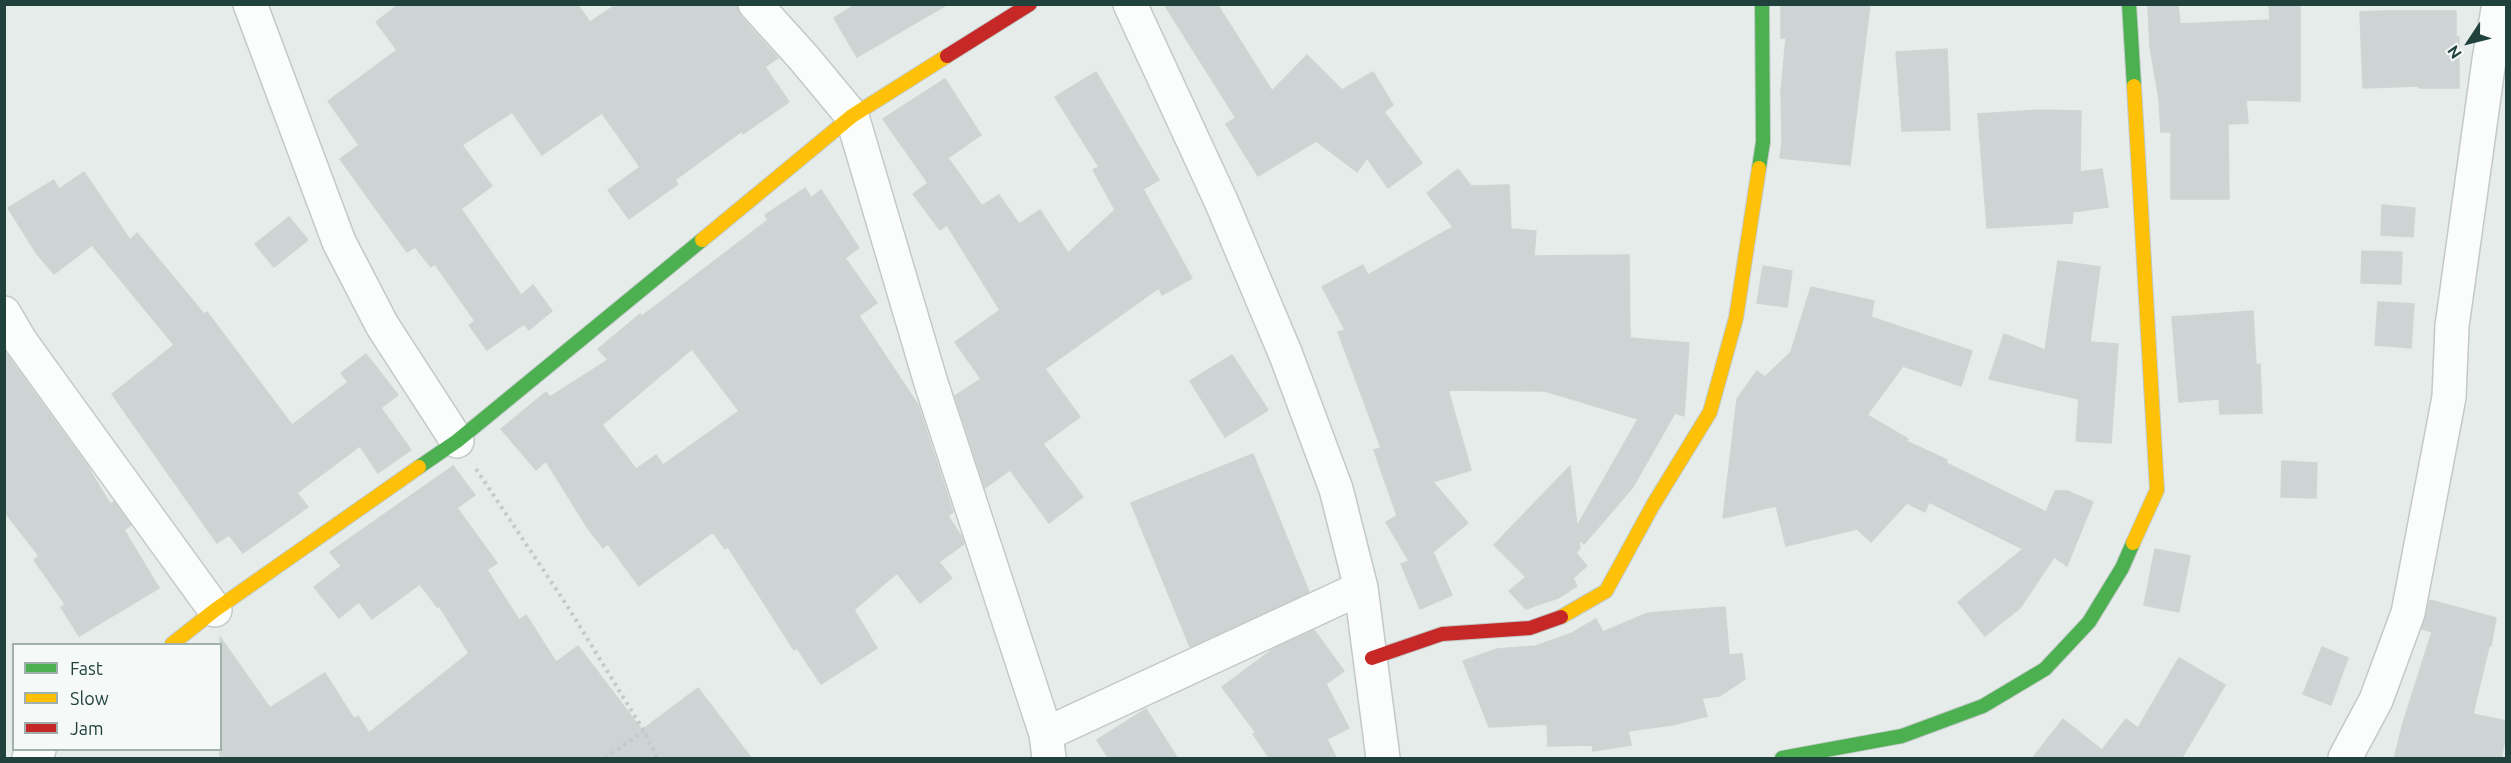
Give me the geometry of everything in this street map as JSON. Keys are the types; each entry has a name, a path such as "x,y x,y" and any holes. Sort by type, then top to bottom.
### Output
{"street":[{"path":"250,4 339,242 382,325 457,441"},
{"path":"755,4 852,116 931,383 1048,746 1361,588"},
{"path":"174,643 215,610 457,441 852,116 1030,4"},
{"path":"1130,4 1221,201 1286,355 1336,489 1361,588 1372,658 1383,759"},
{"path":"1372,658 1442,634 1530,628 1566,615 1606,591 1653,505 1710,412 1736,318 1763,142 1762,4"},
{"path":"1782,759 1902,736 1983,706 2045,669 2089,622 2122,568 2157,490 2128,4"},
{"path":"2345,759 2376,700 2408,613 2449,397 2452,326 2489,60 2499,4"},
{"path":"4,313 21,342 215,610"}],"path":[{"path":"457,441 566,604 644,731 657,759"},
{"path":"604,759 644,731"}],"building":[{"path":"399,4 577,4 590,22 617,4 737,4 741,17 778,58 765,67 789,102 743,134 742,131 675,180 678,184 629,219 608,190 640,167 602,113 542,155 512,112 462,145 492,186 461,209 521,295 533,285 552,311 529,330 524,324 487,350 469,325 475,321 435,264 431,267 415,247 407,252 340,159 359,145 328,101 397,50 376,22"},
{"path":"856,4 948,4 857,57 834,18"},
{"path":"1164,4 1217,4 1272,91 1307,55 1342,90 1373,72 1393,105 1384,112 1422,163 1388,188 1367,158 1357,172 1316,141 1258,176 1226,124 1236,118"},
{"path":"1781,4 1870,4 1850,165 1780,158 1781,91 1786,38 1781,38"},
{"path":"2178,4 2180,24 2270,20 2269,4 2300,4 2300,101 2246,100 2248,123 2228,124 2229,199 2171,199 2171,132 2161,132 2159,99 2150,47 2148,6"},
{"path":"2456,11 2456,37 2459,37 2459,88 2419,88 2419,86 2363,88 2360,12"},
{"path":"1947,49 1950,130 1902,131 1896,52"},
{"path":"1096,72 1159,180 1143,189 1192,278 1162,295 1159,288 1045,369 1080,417 1043,444 1083,497 1049,523 1010,470 985,488 955,396 981,379 955,342 1000,310 947,225 940,230 913,194 928,183 883,119 945,79 981,135 948,158 982,206 999,195 1019,224 1040,210 1068,253 1115,210 1093,170 1099,167 1055,97"},
{"path":"2040,110 2081,111 2080,172 2102,169 2108,207 2073,212 2072,223 1987,228 1978,114"},
{"path":"1458,169 1471,186 1509,185 1511,229 1536,231 1534,256 1629,255 1630,338 1689,343 1684,416 1675,413 1633,487 1584,544 1579,540 1580,548 1576,553 1587,566 1573,578 1577,586 1558,598 1526,609 1509,591 1526,577 1494,545 1570,466 1577,526 1638,419 1545,391 1448,390 1471,470 1433,482 1468,523 1433,552 1452,595 1420,609 1401,564 1409,561 1386,522 1397,516 1374,450 1381,448 1338,332 1345,330 1322,287 1363,265 1368,275 1453,227 1427,193"},
{"path":"84,172 130,240 137,233 204,314 207,312 292,425 348,382 341,373 366,354 398,395 381,408 411,450 378,473 360,446 297,493 308,507 243,553 229,535 217,543 112,394 174,345 92,245 54,274 37,254 8,208 54,180 59,189"},
{"path":"805,188 811,198 821,190 859,248 845,258 877,303 859,316 918,405 953,512 948,516 964,544 939,562 952,578 920,603 897,573 854,610 877,648 821,684 797,648 794,650 728,547 725,549 713,532 639,586 608,544 603,548 587,527 546,461 536,470 501,429 546,392 550,397 608,360 598,349 640,314 642,316 768,220 765,215","holes":["692,349 739,411 663,465 656,455 636,469 602,425"]},
{"path":"2382,205 2415,208 2413,237 2381,235"},
{"path":"289,217 308,240 274,267 255,244"},
{"path":"2362,251 2402,252 2401,284 2361,283"},
{"path":"2058,261 2100,267 2090,342 2118,344 2111,443 2076,441 2079,399 1989,379 2004,334 2045,350"},
{"path":"1763,266 1792,271 1787,307 1757,303"},
{"path":"1811,287 1874,301 1871,317 1972,351 1961,386 1903,366 1867,415 1908,439 1906,441 1947,460 1946,463 2046,512 2055,491 2067,491 2093,502 2067,566 2054,557 2020,608 1985,636 1958,602 2023,549 1929,502 1925,512 1907,503 1871,542 1857,529 1786,546 1776,506 1723,518 1737,399 1757,371 1765,377 1791,352"},
{"path":"2378,302 2414,304 2411,348 2375,345"},
{"path":"2253,311 2256,365 2260,364 2262,413 2220,414 2219,399 2179,402 2172,317"},
{"path":"4,351 86,464 110,504 114,502 131,525 124,530 159,588 79,636 61,607 65,604 34,560 39,556 4,511"},
{"path":"1232,355 1268,410 1225,437 1190,381"},
{"path":"1253,454 1309,592 1190,647 1131,503"},
{"path":"2282,461 2317,463 2316,498 2281,497"},
{"path":"453,466 475,495 457,508 497,563 487,570 519,620 526,615 556,662 578,646 642,730 698,688 752,759 220,759 220,751 222,751 222,643 220,643 220,637 270,708 325,673 354,719 358,716 369,733 469,653 439,606 437,607 420,584 372,619 359,602 339,618 314,587 341,566 330,552"},
{"path":"2155,549 2190,556 2179,612 2144,605"},
{"path":"2430,600 2496,618 2473,714 2506,721 2501,759 2394,759 2432,632 2422,629"},
{"path":"1725,607 1729,655 1742,654 1745,679 1720,696 1702,698 1707,716 1672,725 1628,731 1631,745 1593,751 1592,745 1548,746 1547,724 1489,727 1463,661 1497,649 1536,646 1572,633 1596,619 1603,632 1648,613"},
{"path":"1314,630 1344,671 1326,684 1349,728 1327,739 1337,759 1270,759 1253,734 1256,733 1222,687 1273,649"},
{"path":"2322,647 2348,658 2331,705 2303,694"},
{"path":"2179,658 2225,685 2181,759 2032,759 2063,719 2102,750 2126,719 2138,728"},
{"path":"1146,709 1178,759 1109,759 1097,740"}],"traffic: fast":[{"path":"1759,168 1763,142 1762,4"},
{"path":"2129,4 2134,86"},
{"path":"419,467 457,441 702,240"},
{"path":"1782,758 1902,736 1983,706 2045,669 2089,622 2122,568 2133,543"}],"traffic: slow":[{"path":"702,240 852,116 947,56"},
{"path":"2133,543 2157,490 2134,86"},
{"path":"1561,617 1606,591 1653,505 1710,412 1736,318 1759,168"},
{"path":"173,643 215,610 419,467"}],"traffic: jam":[{"path":"947,56 1030,4"},
{"path":"1372,658 1442,634 1530,628 1561,617"}]}
